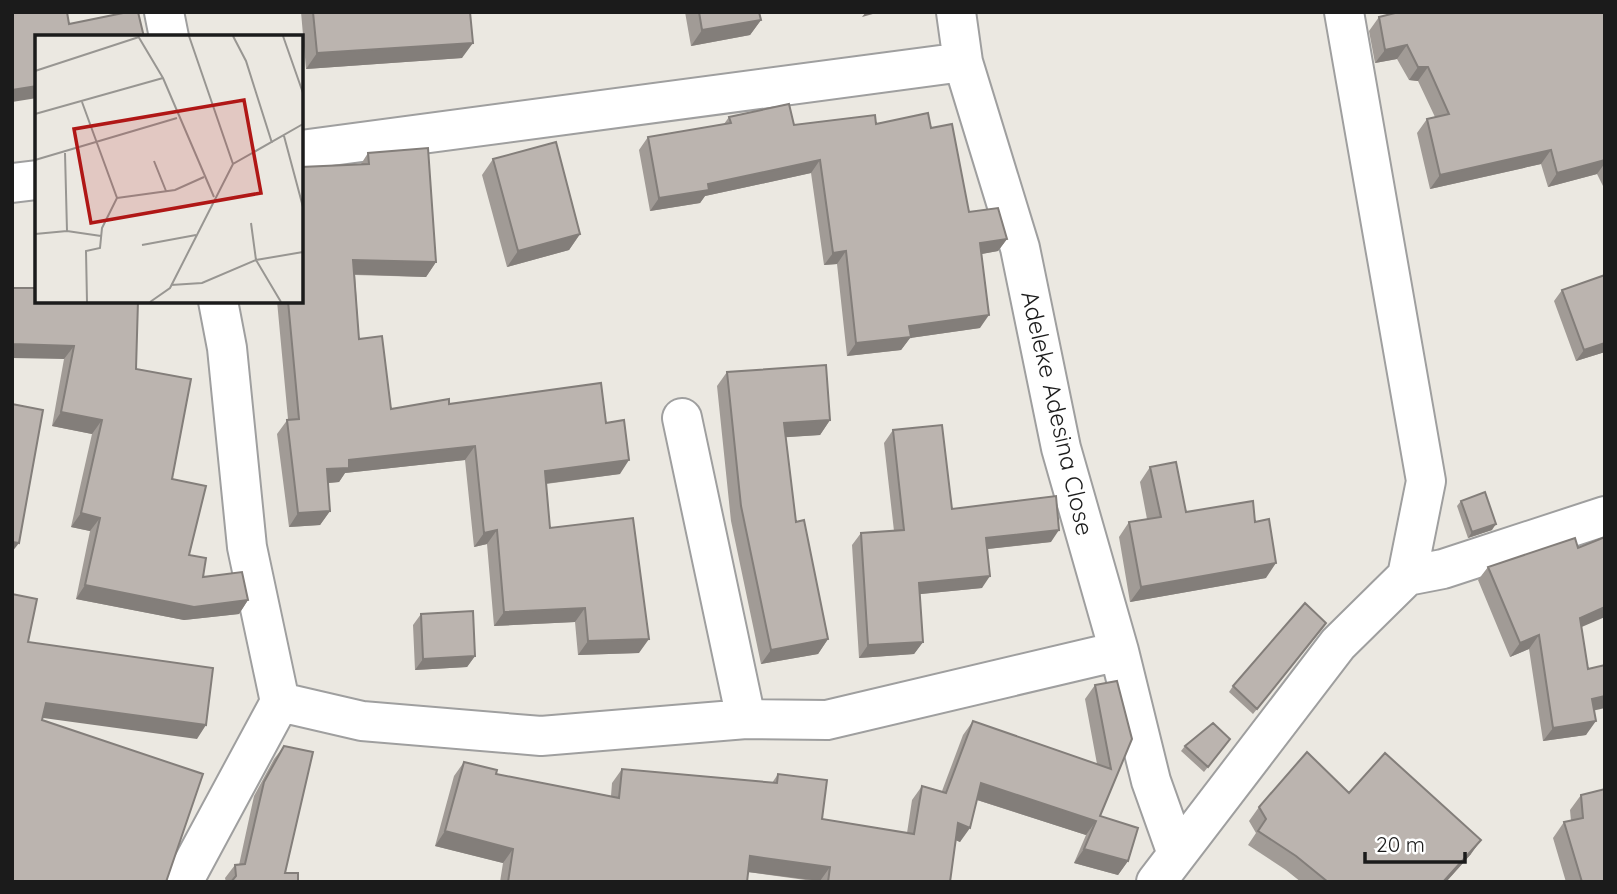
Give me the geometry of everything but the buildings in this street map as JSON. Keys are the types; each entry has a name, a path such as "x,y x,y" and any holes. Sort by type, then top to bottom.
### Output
{"street":[{"path":"164,12 169,35"},
{"name":"Adeleke Adesina Close","path":"957,12 963,62 1020,248 1061,448 1119,651 1151,781 1166,868"},
{"path":"1344,12 1426,481 1408,576"},
{"path":"303,150 963,62"},
{"path":"12,183 35,180"},
{"path":"183,882 280,702 247,547 227,348 218,303"},
{"path":"682,418 746,719"},
{"path":"1166,868 1338,644 1408,576 1443,569 1605,516"},
{"path":"280,702 362,721 541,736 746,719 827,720 1119,651"}]}
